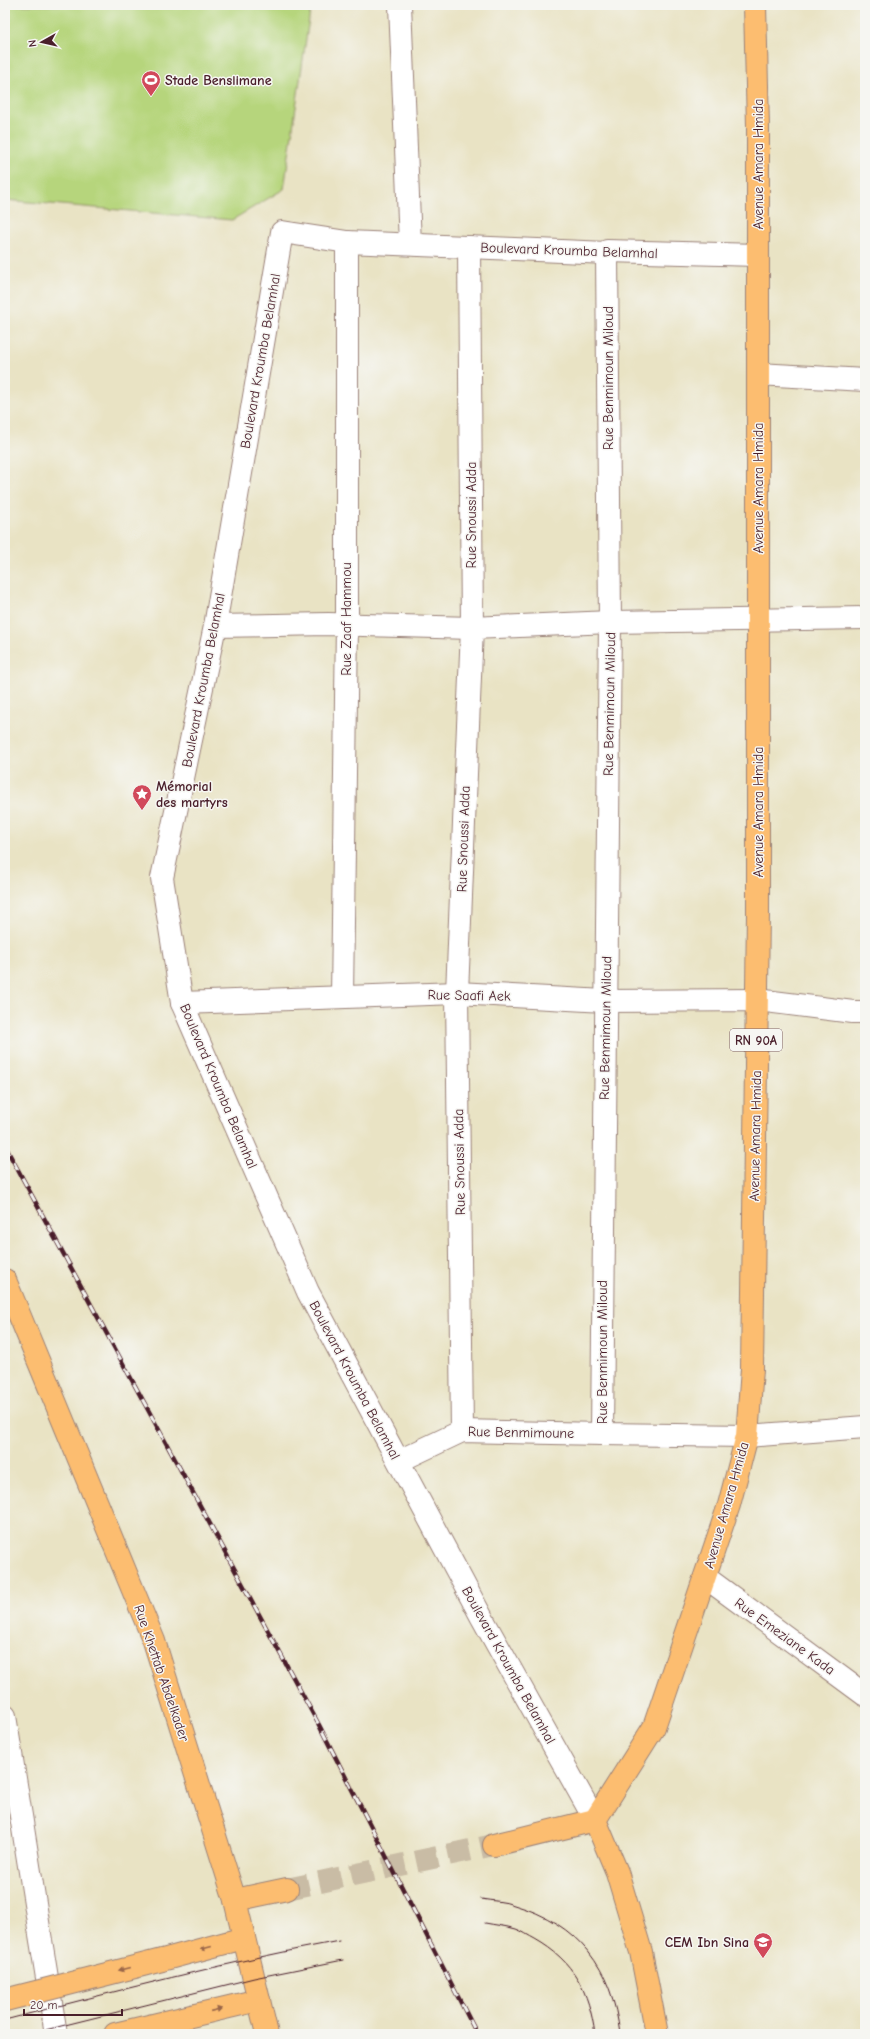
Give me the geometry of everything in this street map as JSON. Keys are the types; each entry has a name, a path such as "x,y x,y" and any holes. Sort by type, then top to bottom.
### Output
{"main road":[{"name":"Avenue Amara Hmida","path":"595,1820 654,1726 730,1505 747,1436 752,1369 757,1000 758,127 755,5"},
{"name":"Rue Khettab Abdelkader","path":"5,1280 154,1641 234,1900 267,2034"},
{"path":"494,1845 595,1820 617,1872 641,1952 657,2034"},
{"path":"234,1900 287,1889"},
{"path":"5,2000 244,1938"},
{"path":"115,2034 259,2000"}],"street":[{"path":"400,5 410,244"},
{"name":"Boulevard Kroumba Belamhal","path":"595,1820 480,1616 308,1292 182,1003 162,878 215,626 282,232 347,242 607,253 607,251 758,255"},
{"name":"Rue Zaaf Hammou","path":"342,997 347,624 347,242"},
{"name":"Rue Snoussi Adda","path":"462,1430 456,993 472,628 469,247"},
{"name":"Rue Benmimoun Miloud","path":"602,1434 605,1001 610,622 607,253"},
{"path":"758,374 865,380"},
{"name":"Rue Benmimoun Miloud","path":"215,626 347,624 472,628 610,622 865,618"},
{"name":"Rue Saafi Aek","path":"182,1003 456,993 605,1001 757,1000 853,1012 865,1012"},
{"name":"Rue Benmimoune","path":"399,1461 462,1430 747,1436 865,1427"},
{"name":"Rue Emeziane Kada","path":"705,1577 865,1695"},
{"path":"5,1716 56,2034"}],"green space":[{"name":"Stade Benslimane","path":"5,5 311,5 284,189 232,220 5,200"}],"tunnel":[{"path":"287,1889 494,1845"}],"tram line":[{"path":"481,1899 502,1902 537,1913 557,1924 574,1937 588,1952 600,1969 616,2010 620,2034"},
{"path":"485,1923 518,1930 549,1948 570,1967 584,1991 589,2004 595,2034"},
{"path":"5,2020 213,1968 339,1941"},
{"path":"29,2034 254,1978 343,1960"}],"railway":[{"path":"5,1146 319,1725 477,2034"}],"place":[{"name":"Stade Benslimane","path":"151,97"},
{"name":"Mémorial des martyrs","path":"142,811"},
{"name":"CEM Ibn Sina","path":"763,1959"}]}
